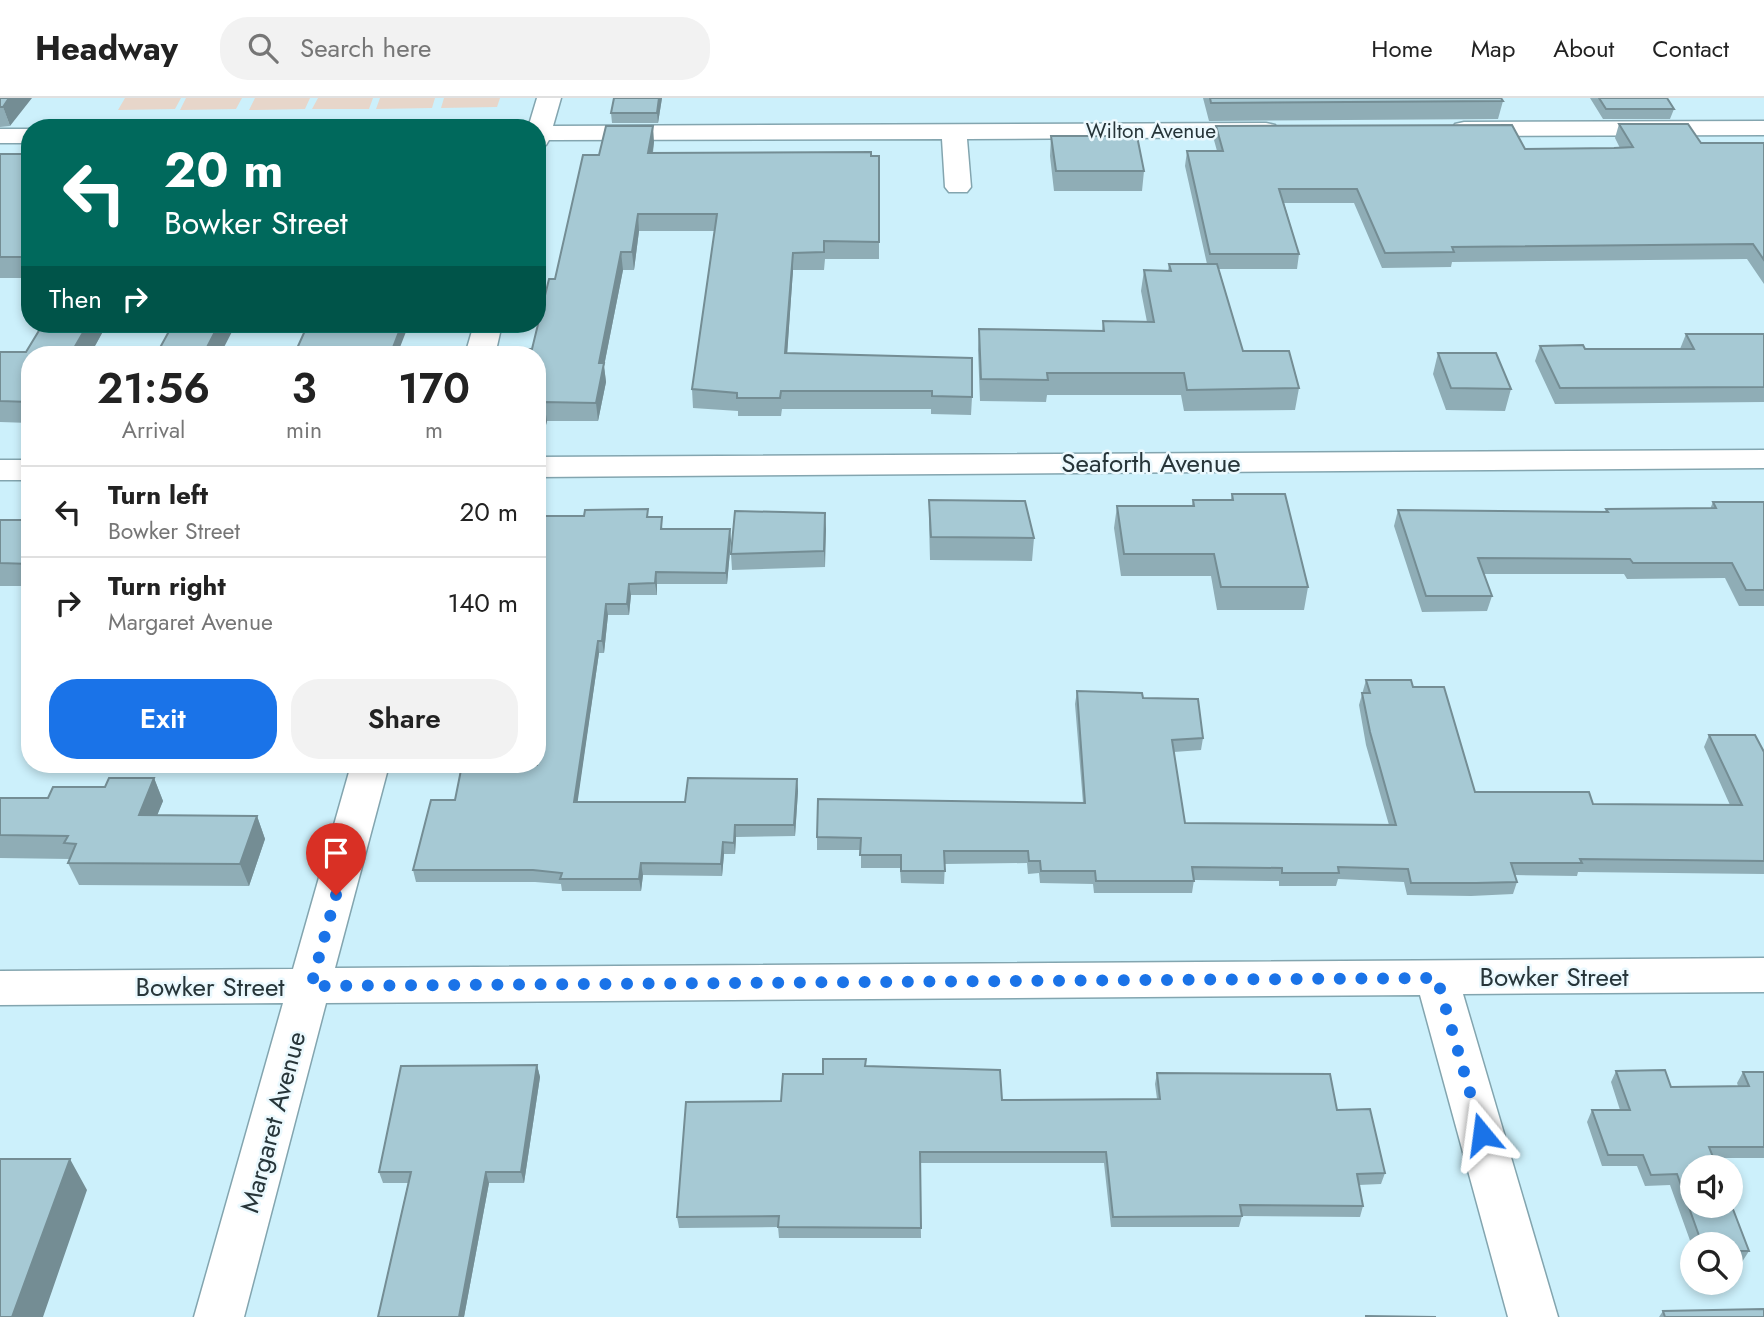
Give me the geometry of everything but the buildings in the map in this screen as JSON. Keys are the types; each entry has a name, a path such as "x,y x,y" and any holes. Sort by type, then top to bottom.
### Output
{"street":[{"path":"542,119 548,98"},
{"path":"1443,130 1764,128"},
{"name":"Wilton Avenue","path":"546,136 1289,130"},
{"path":"954,132 958,187"},
{"path":"0,136 21,136"},
{"name":"Seaforth Avenue","path":"546,467 1764,459"},
{"path":"0,470 21,470"},
{"name":"Margaret Avenue","path":"219,1317 368,773"},
{"name":"Bowker Street","path":"0,988 1764,975"},
{"path":"1437,978 1533,1317"}],"shaded area":[{"path":"125,98 181,98 175,109 118,110"},
{"path":"186,98 242,98 236,109 180,110"},
{"path":"255,98 310,98 305,109 249,110"},
{"path":"318,98 373,98 369,109 312,109"},
{"path":"380,98 435,98 432,108 376,109"},
{"path":"444,98 500,98 497,107 441,108"}],"route":[{"path":"336,895 311,986 1437,978 1482,1134"}]}
